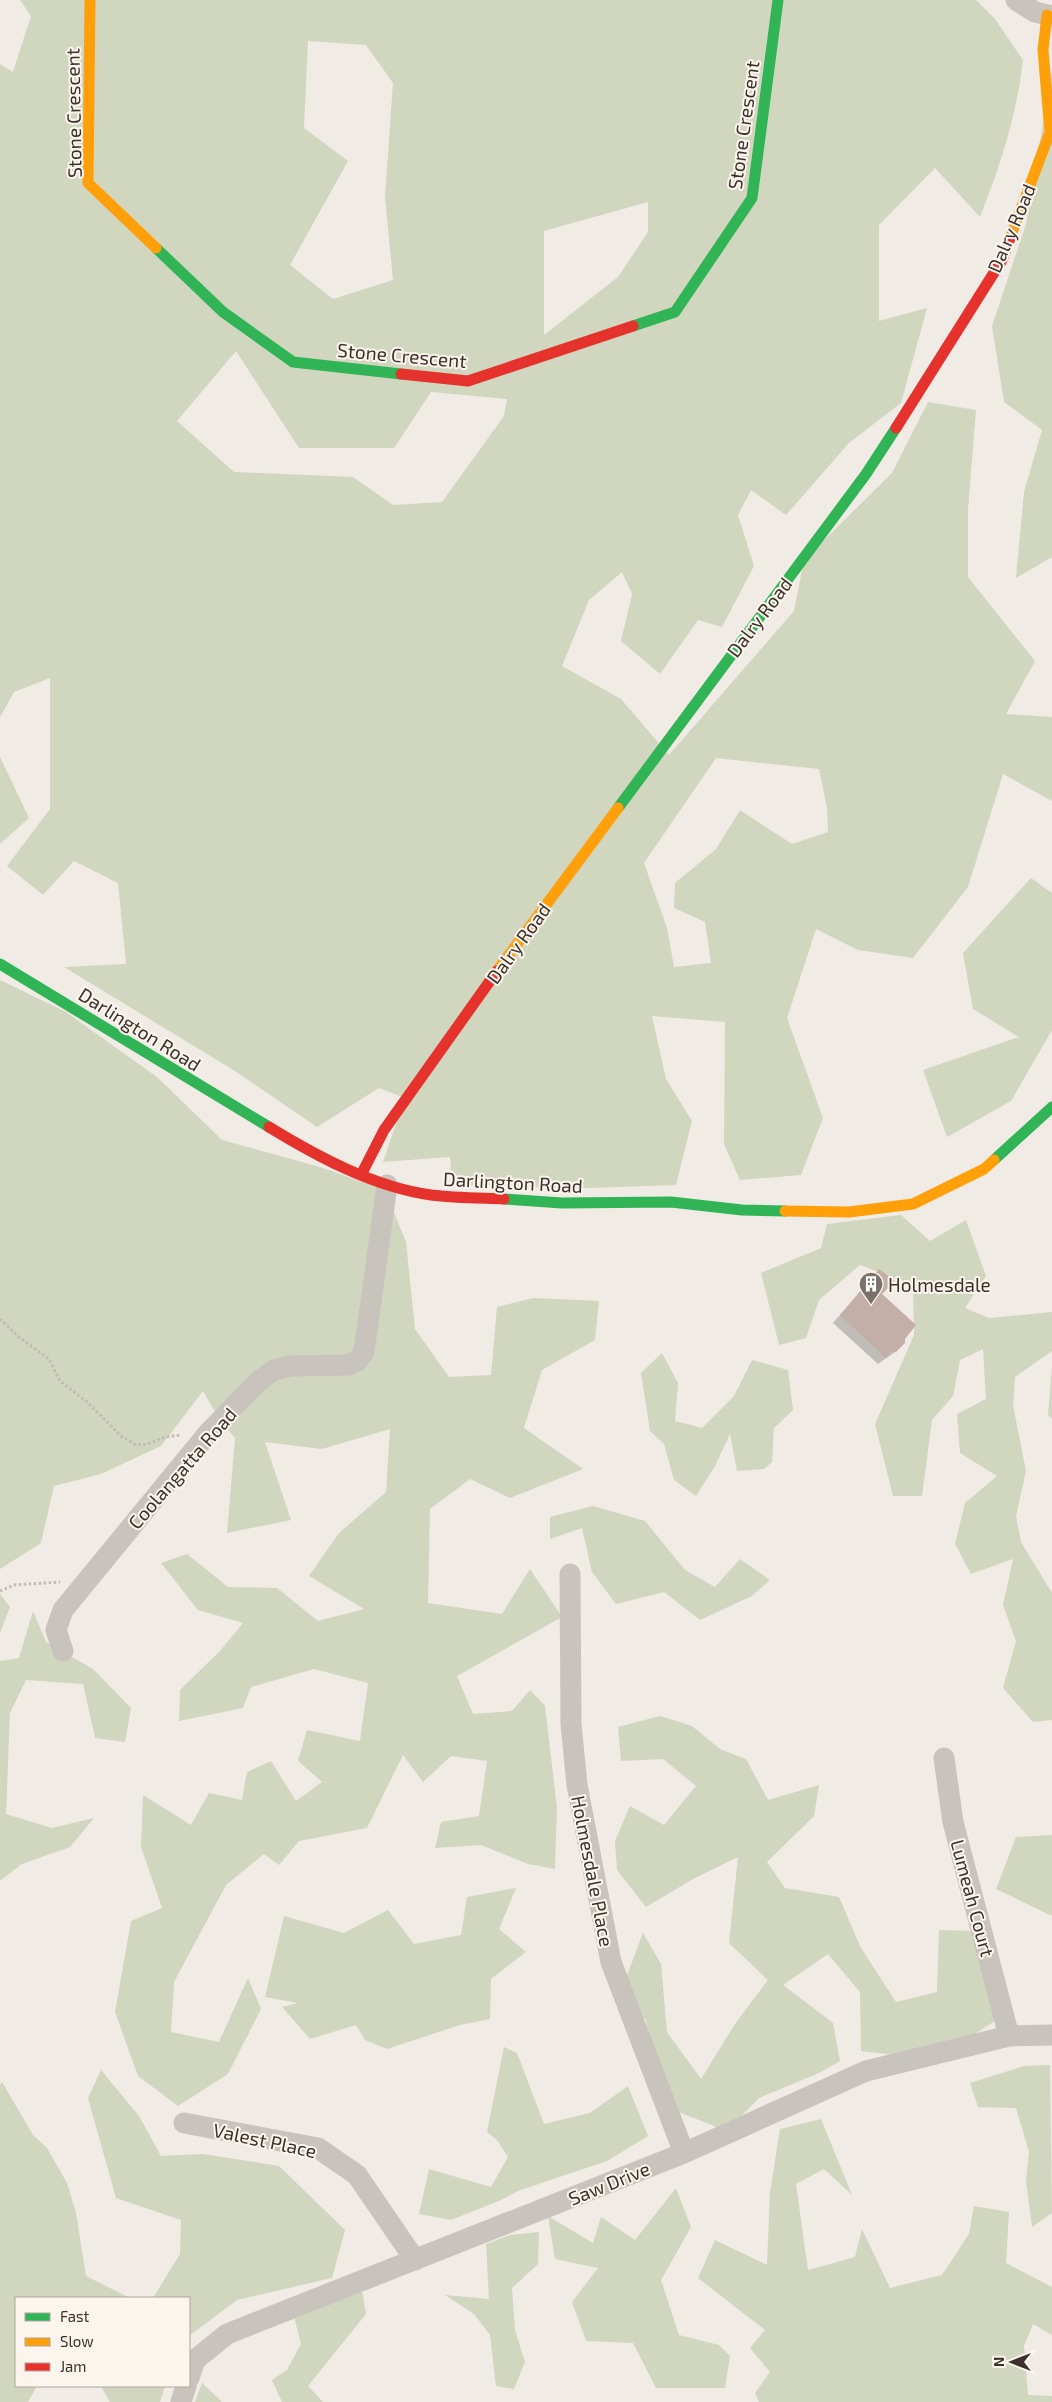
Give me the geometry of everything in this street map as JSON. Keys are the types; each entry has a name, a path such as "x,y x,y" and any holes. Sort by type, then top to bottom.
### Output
{"street":[{"name":"Stone Crescent","path":"90,0 88,183 223,312 293,362 468,380 675,312 752,198 778,0"},
{"path":"1016,0 1034,12 1049,15"},
{"name":"Dalry Road","path":"362,1175 384,1130 500,967 866,474 1002,260 1050,132 1043,50 1049,15"},
{"name":"Darlington Road","path":"0,964 303,1148 387,1186 431,1195 553,1203 671,1202 742,1210 849,1212 913,1204 984,1169 1052,1107"},
{"name":"Coolangatta Road","path":"63,1651 56,1630 58,1621 70,1600 209,1432 259,1381 274,1370 290,1366 349,1365 357,1361 364,1352 387,1186"},
{"name":"Holmesdale Place","path":"570,1574 571,1724 577,1785 609,1953 684,2153"},
{"name":"Lumeah Court","path":"944,1758 953,1822 1009,2036"},
{"name":"Saw Drive","path":"190,2375 195,2360 227,2334 684,2153 866,2072 1009,2036 1052,2036"},
{"name":"Valest Place","path":"184,2123 318,2148 357,2175 415,2260"},
{"path":"181,2402 186,2387"}],"path":[{"path":"0,1319 20,1338 49,1359 60,1381 88,1402 121,1436 136,1445 148,1444 165,1437 209,1432"},
{"path":"0,1591 14,1585 44,1582 84,1585"}],"green space":[{"path":"20,0 976,0 995,19 1023,60 1017,101 1007,140 980,217 935,168 879,225 879,321 927,308 901,403 849,443 786,515 751,490 738,515 754,566 722,627 698,620 660,674 621,641 632,594 622,572 589,600 562,666 621,699 669,755 794,611 804,560 892,473 928,402 976,410 968,509 968,577 1035,661 1006,714 1052,717 1052,801 1003,774 968,887 913,958 858,950 816,929 787,1018 823,1118 801,1175 740,1180 724,1144 725,1022 652,1016 666,1079 692,1121 676,1185 590,1188 452,1185 450,1157 383,1162 405,1098 379,1088 317,1127 235,1071 64,967 126,964 118,883 74,861 43,895 7,866 50,809 50,678 14,692 0,717 0,64 13,72 31,16","holes":["308,41 366,45 393,83 385,197 393,280 333,299 290,265 348,161 304,128","648,202 648,232 618,277 544,335 544,231","236,351 299,448 394,448 431,392 507,399 504,416 442,502 393,505 353,477 234,472 177,421","716,758 819,769 827,807 828,832 792,844 740,810 716,849 675,883 674,908 705,922 711,963 674,967 667,928 644,863"]},
{"path":"1052,70 1052,557 1016,578 1024,492 1042,430 1004,402 992,326 1026,224"},
{"path":"0,757 29,818 0,844"},
{"path":"1031,878 1052,893 1052,1030 1011,1101 947,1137 923,1070 1019,1037 973,1009 963,953"},
{"path":"0,980 66,1012 157,1077 222,1140 320,1167 385,1190 406,1242 415,1329 449,1377 491,1375 497,1307 533,1298 599,1301 595,1340 542,1370 524,1428 583,1469 510,1498 470,1479 430,1509 428,1603 502,1614 530,1569 562,1617 457,1676 473,1714 512,1711 530,1690 545,1706 557,1808 555,1869 528,1864 481,1845 435,1848 441,1822 479,1816 487,1761 451,1756 423,1782 403,1755 367,1828 299,1841 279,1865 264,1854 226,1885 174,1982 171,2032 219,2042 248,1978 261,2009 228,2074 178,2106 138,2076 115,2012 131,1921 162,1908 141,1847 143,1795 191,1825 209,1793 242,1800 247,1772 271,1761 296,1801 322,1782 298,1761 307,1730 360,1741 368,1683 314,1669 251,1687 243,1708 179,1721 180,1690 220,1651 243,1623 198,1610 161,1563 187,1554 228,1587 277,1588 318,1621 364,1609 309,1576 339,1533 386,1492 390,1429 322,1449 265,1442 291,1520 227,1533 235,1438 219,1419 203,1391 161,1446 101,1474 54,1486 41,1543 0,1569"},
{"path":"901,1215 930,1241 966,1220 986,1276 965,1308 989,1318 1052,1312 1052,1351 1015,1377 1013,1405 1026,1471 1016,1516 1021,1542 1052,1593 1052,1720 1033,1722 1003,1688 1016,1641 1003,1605 1013,1559 971,1574 955,1544 965,1503 997,1476 960,1453 957,1414 986,1399 983,1349 960,1360 953,1396 932,1420 922,1496 893,1496 875,1424 914,1335 913,1285 860,1265 819,1300 806,1338 779,1345 761,1273 821,1248 827,1224"},
{"path":"662,1353 678,1383 675,1421 702,1428 734,1396 752,1360 788,1370 793,1410 774,1428 772,1462 764,1469 737,1471 730,1434 715,1466 696,1496 674,1480 664,1444 650,1431 641,1373"},
{"path":"1052,1366 1052,1419 1048,1415"},
{"path":"593,1506 645,1521 685,1570 715,1587 740,1559 770,1580 752,1596 700,1620 664,1592 616,1604 592,1572 582,1528 550,1539 550,1517"},
{"path":"0,1594 10,1607 0,1633"},
{"path":"33,1611 46,1642 93,1669 131,1708 125,1742 95,1738 83,1684 26,1680 10,1713 6,1814 52,1828 94,1818 70,1847 22,1864 0,1881 0,1661 19,1658"},
{"path":"660,1716 692,1726 720,1749 746,1759 768,1800 819,1785 814,1816 767,1862 785,1888 839,1897 861,1948 896,2002 937,1992 939,1930 973,1931 998,2019 967,2039 904,2056 861,2051 860,1992 828,1954 783,1985 833,2023 840,2061 819,2073 759,2098 727,2131 658,2104 646,2020 620,1994 643,1933 661,1964 667,2032 701,2079 735,2024 768,1980 729,1943 738,1857 693,1879 646,1907 617,1870 615,1841 630,1806 664,1825 696,1786 663,1759 621,1761 618,1727"},
{"path":"1052,1835 1052,1916 996,1889 1016,1837"},
{"path":"516,1888 499,1929 526,1952 491,1979 490,2019 460,2025 387,2049 365,2040 356,2025 310,2039 282,2007 298,2003 265,1997 284,1916 344,1933 388,1910 414,1944 461,1935 467,1897"},
{"path":"504,2047 517,2053 544,2124 590,2113 628,2086 648,2136 607,2161 518,2191 501,2200 451,2220 419,2214 429,2169 491,2187 508,2157 497,2140 487,2132"},
{"path":"1050,2065 1052,2213 1032,2227 1026,2181 1029,2152 1016,2108 978,2107 970,2083 1024,2066"},
{"path":"101,2070 139,2116 161,2156 203,2154 279,2166 345,2230 332,2278 237,2300 190,2335 190,2297 154,2297 180,2254 181,2220 116,2198 88,2098"},
{"path":"2,2082 33,2135 47,2148 67,2183 76,2213 86,2276 128,2297 15,2297 15,2387 36,2387 28,2402 0,2402 0,2085"},
{"path":"821,2119 852,2195 824,2169 796,2184 808,2270 855,2257 862,2229 890,2288 942,2275 969,2234 974,2206 1009,2212 1006,2263 1052,2287 1052,2335 1033,2324 1024,2346 1028,2395 1052,2396 1052,2402 759,2402 755,2393 770,2372 750,2348 765,2330 698,2278 715,2240 767,2265 770,2192 780,2129"},
{"path":"676,2188 691,2227 661,2280 679,2335 719,2345 730,2356 725,2388 656,2388 633,2343 586,2341 572,2302 598,2268 555,2259 548,2216 593,2243 601,2217 635,2240"},
{"path":"539,2232 538,2264 512,2288 515,2330 525,2362 514,2389 496,2386 490,2335 474,2314 445,2295 489,2299 486,2244 510,2235"},
{"path":"362,2290 366,2314 308,2386 323,2402 282,2402 272,2380 287,2370 301,2344 294,2317"},
{"path":"202,2383 222,2402 195,2402"},
{"path":"102,2387 165,2387 160,2402 110,2402"}],"building":[{"name":"Holmesdale","path":"879,1269 895,1281 882,1294 916,1325 905,1339 905,1343 896,1352 890,1352 886,1358 840,1315"}],"traffic: fast":[{"path":"633,326 675,312 752,198 778,0"},
{"path":"156,248 223,312 293,362 401,374"},
{"path":"618,808 866,474 896,428"},
{"path":"0,964 269,1127"},
{"path":"994,1160 1052,1107"},
{"path":"504,1199 562,1203 671,1202 742,1210 785,1211"}],"traffic: slow":[{"path":"90,0 88,183 156,248"},
{"path":"1010,238 1050,132 1043,50 1047,15"},
{"path":"497,971 618,808"},
{"path":"785,1211 849,1212 913,1204 984,1169 994,1160"}],"traffic: jam":[{"path":"896,428 1002,260 1010,238"},
{"path":"401,374 468,381 633,326"},
{"path":"361,1175 384,1130 497,971"},
{"path":"269,1127 327,1160 389,1185 431,1195 504,1199"}],"place":[{"name":"Holmesdale","path":"871,1305"}]}
